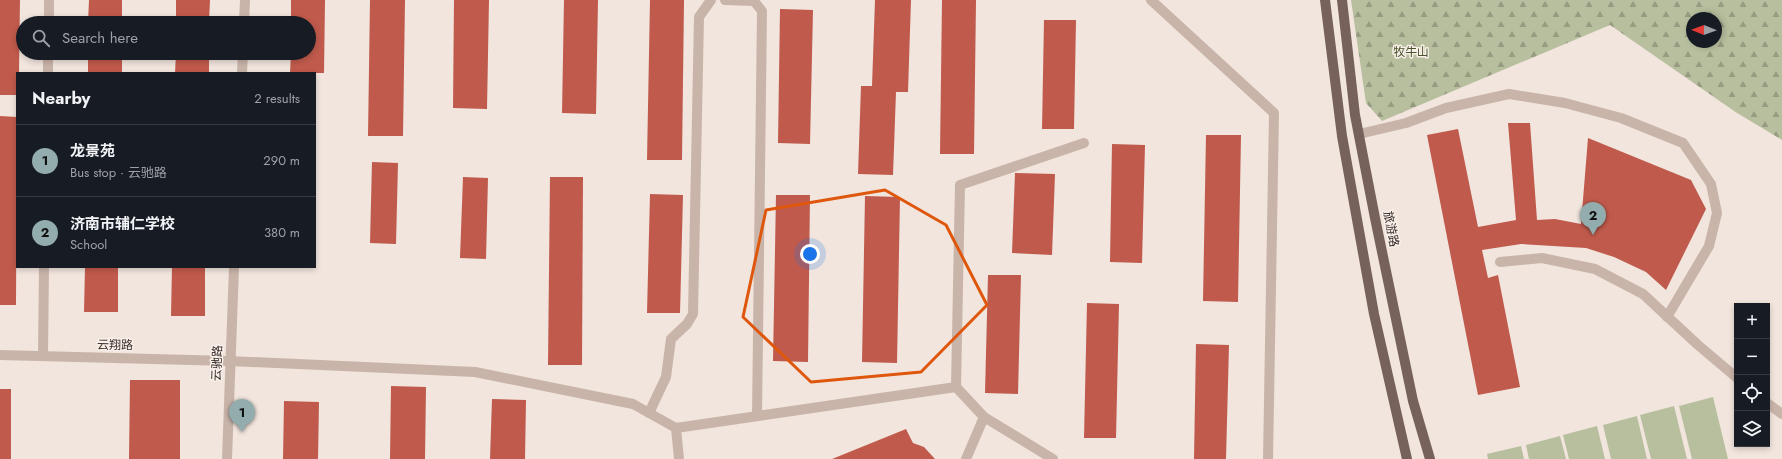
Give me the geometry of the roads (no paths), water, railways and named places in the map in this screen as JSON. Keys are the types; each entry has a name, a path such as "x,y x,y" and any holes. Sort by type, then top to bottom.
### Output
{"main road":[{"path":"1325,0 1342,136 1374,314 1407,459"},
{"name":"旅游路","path":"1342,0 1359,134 1413,402 1430,459"}],"street":[{"path":"49,0 49,16"},
{"path":"244,16 245,0"},
{"path":"649,413 666,378 671,339 687,324 693,314 699,17 711,0"},
{"path":"725,0 754,2 762,11 757,416"},
{"path":"1151,0 1274,113 1268,459"},
{"path":"48,60 48,72"},
{"path":"242,72 243,60"},
{"path":"1359,134 1406,124 1446,108 1509,94 1565,103 1621,118 1683,143 1711,184 1717,213 1709,246 1667,316"},
{"path":"1053,459 984,416 956,388 960,185 1084,143"},
{"path":"1500,262 1542,258 1595,269 1643,294 1734,375"},
{"path":"43,356 44,268"},
{"name":"云驰路","path":"227,459 234,268"},
{"name":"云翔路","path":"0,355 230,361 475,372 633,404 676,428"},
{"path":"679,459 676,428 956,388"},
{"path":"1770,405 1782,414"},
{"path":"966,459 984,416"}],"place":[{"name":"济南市辅仁学校","path":"1593,235"},
{"name":"龙景苑","path":"242,432"}],"park label":[{"name":"牧牛山","path":"1411,52"}]}
